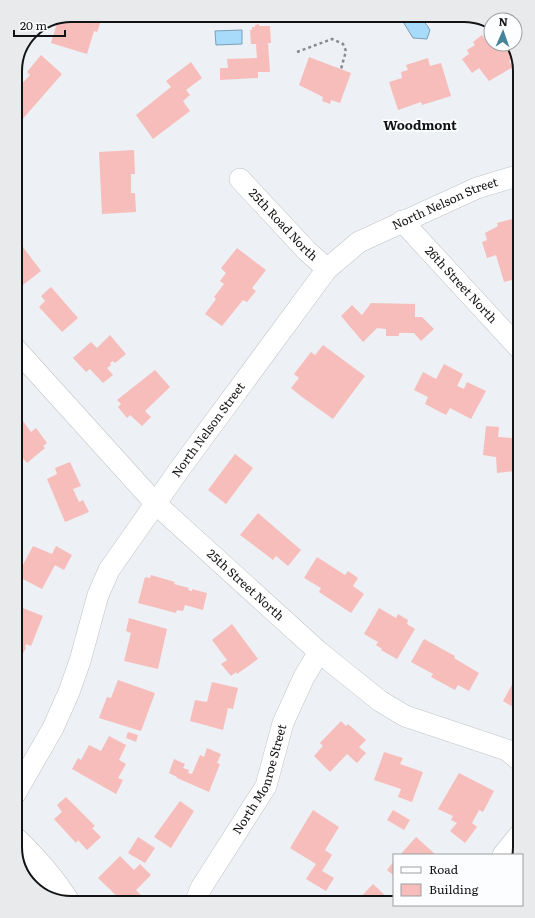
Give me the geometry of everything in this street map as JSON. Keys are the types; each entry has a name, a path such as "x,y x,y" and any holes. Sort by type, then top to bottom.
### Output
{"street":[{"name":"North Nelson Street","path":"22,782 53,728 69,692 82,654 98,595 109,570 179,470 327,269 359,242 402,221 477,188 513,177"},
{"name":"25th Road North","path":"240,179 306,250 327,269"},
{"name":"26th Street North","path":"402,221 513,341"},
{"name":"25th Street North","path":"22,356 156,504 319,652 380,701 405,716 507,750 513,755"},
{"name":"North Monroe Street","path":"198,896 201,888 266,786 283,723 304,677 319,652"},
{"path":"22,843 34,854 61,887 66,896"},
{"path":"505,854 513,843"}],"path":[{"path":"297,52 332,39 343,44 346,51 341,69"}],"water":[{"path":"403,22 424,22 430,30 427,39 413,38"},
{"path":"242,30 242,44 216,45 215,31"}],"building":[{"path":"71,22 101,22 97,32 94,31 87,54 51,43 57,25"},
{"path":"259,24 259,26 270,26 271,43 268,43 270,72 258,72 258,78 220,80 220,68 228,68 227,59 257,58 256,44 251,44 250,30 252,30 252,27 255,27 255,25"},
{"path":"482,35 483,52 509,52 511,59 509,61 513,67 489,81 479,68 472,73 462,59 469,54 467,50 475,45 473,42"},
{"path":"41,55 62,74 22,120 22,84 30,75 27,72"},
{"path":"309,57 351,73 340,103 331,100 330,104 322,101 323,97 299,85"},
{"path":"428,58 430,66 441,63 451,96 422,105 421,102 398,110 389,82 402,78 401,72 408,70 406,65"},
{"path":"191,62 202,78 186,90 190,95 183,101 190,111 153,139 136,115 171,87 166,81"},
{"path":"134,150 135,174 131,174 131,193 135,193 136,212 102,214 99,152"},
{"path":"513,219 513,280 504,282 496,255 487,258 482,242 487,240 485,233 498,226 497,223"},
{"path":"22,246 41,271 23,285 22,284"},
{"path":"237,248 266,270 252,288 256,291 247,302 243,300 222,326 205,314 216,299 214,297 224,284 220,281 226,273 221,268"},
{"path":"51,287 78,318 62,332 39,307 45,301 41,296"},
{"path":"371,303 415,304 415,317 422,317 434,329 421,341 414,333 399,333 399,336 386,336 386,329 377,328 363,342 341,316 352,305 362,315"},
{"path":"110,335 126,354 115,363 113,361 110,363 111,365 107,368 113,375 103,383 90,369 86,372 73,358 91,342 97,348"},
{"path":"323,345 365,376 333,419 291,388 299,378 294,374 311,352 315,355"},
{"path":"444,364 463,374 457,386 464,389 467,382 486,391 471,419 450,408 446,415 425,404 428,397 414,390 423,372 436,379"},
{"path":"155,370 170,387 145,411 151,417 142,426 130,415 127,418 118,407 121,404 117,400"},
{"path":"23,421 31,432 36,428 47,443 43,446 45,448 27,463 22,457"},
{"path":"486,426 499,427 498,437 512,438 513,436 513,471 497,473 496,457 483,455"},
{"path":"235,454 253,468 226,504 208,490"},
{"path":"70,462 81,486 73,489 79,502 83,500 89,512 65,522 47,479 57,474 55,468"},
{"path":"258,513 301,550 288,566 276,556 273,560 240,535"},
{"path":"33,546 52,554 56,546 72,555 64,570 55,565 42,589 22,579 22,567"},
{"path":"317,557 345,575 348,571 358,578 353,586 364,594 351,613 319,592 321,588 304,578"},
{"path":"151,575 175,582 174,584 189,588 188,590 192,591 192,589 207,593 203,610 185,605 183,611 177,610 176,613 138,603 145,577 150,578"},
{"path":"22,608 43,616 31,646 26,644 26,648 22,655"},
{"path":"379,608 396,618 398,614 408,620 407,624 415,629 397,659 381,650 382,649 376,645 378,642 364,634"},
{"path":"129,618 167,629 158,669 124,661 131,633 126,631"},
{"path":"232,624 258,659 237,674 236,672 231,676 221,664 227,660 212,640"},
{"path":"424,639 455,656 454,658 479,673 469,691 458,685 455,690 431,677 433,674 411,662"},
{"path":"118,680 155,693 141,731 99,718 107,697 111,698"},
{"path":"212,682 238,688 233,709 228,708 223,730 190,721 195,700 207,702"},
{"path":"513,683 513,707 503,701"},
{"path":"341,721 346,726 348,724 366,740 359,747 366,753 357,763 347,754 330,772 314,756 323,746 320,743"},
{"path":"128,732 138,735 136,742 126,738"},
{"path":"109,736 126,745 119,760 126,764 118,778 123,780 116,794 72,769 78,758 81,760 89,745 101,751"},
{"path":"207,748 221,754 217,763 220,764 209,792 169,773 174,759 185,764 183,768 189,770 188,773 192,774 200,755 204,757"},
{"path":"384,752 403,758 400,764 423,772 412,802 398,797 401,789 374,780"},
{"path":"459,773 494,791 483,812 479,810 472,823 477,827 465,843 450,831 457,823 451,820 453,816 438,809"},
{"path":"66,797 95,826 92,828 101,837 87,850 78,840 76,843 54,819 62,812 57,805"},
{"path":"180,801 194,811 171,848 154,837"},
{"path":"313,810 339,827 325,850 332,855 322,871 334,878 326,891 306,879 316,864 290,848"},
{"path":"393,810 410,820 404,830 387,820"},
{"path":"138,837 155,848 145,863 128,853"},
{"path":"416,837 435,854 401,854"},
{"path":"120,856 134,870 140,864 151,875 136,890 142,896 117,896 98,878"},
{"path":"393,862 393,875 387,870"},
{"path":"373,884 386,896 362,896"}],"district":[{"name":"Woodmont","path":"420,125"}]}
